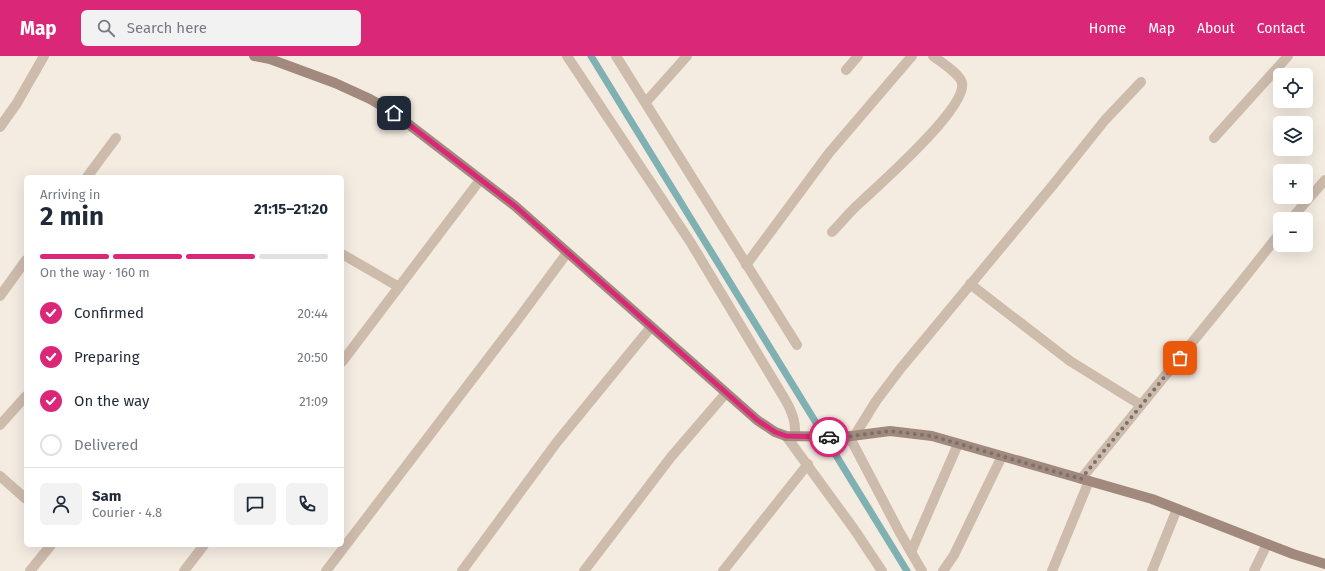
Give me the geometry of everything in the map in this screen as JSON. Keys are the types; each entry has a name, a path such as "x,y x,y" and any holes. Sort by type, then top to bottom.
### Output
{"street":[{"path":"0,127 17,103 44,56"},
{"path":"259,56 334,82 370,99 394,113 515,206 757,420 775,432 795,437 849,436 890,431 932,436 1152,499 1268,544 1325,564"},
{"path":"567,56 707,269 792,412 796,425 795,437 808,464 854,528 880,570"},
{"path":"616,56 797,345"},
{"path":"646,102 687,56"},
{"path":"846,70 858,56"},
{"path":"746,265 829,153 912,56"},
{"path":"832,232 860,202 882,183 932,133 956,101 961,90 962,83 959,77 933,56"},
{"path":"1214,138 1288,56"},
{"path":"849,436 970,284 1053,185 1104,120 1141,82"},
{"path":"88,175 116,138"},
{"path":"344,359 480,180"},
{"path":"1297,212 1325,180"},
{"path":"1052,571 1085,480 1141,405 1273,242"},
{"path":"326,571 567,253"},
{"path":"344,255 398,287"},
{"path":"0,296 24,263"},
{"path":"970,284 1070,361 1141,405"},
{"path":"462,571 557,442 651,327"},
{"path":"584,571 671,457 726,393"},
{"path":"0,425 24,398"},
{"path":"849,436 922,571"},
{"path":"911,552 958,444"},
{"path":"943,571 954,555 1002,456"},
{"path":"723,571 808,464"},
{"path":"0,476 24,497"},
{"path":"1152,571 1177,509"},
{"path":"1254,571 1268,544"},
{"path":"30,571 49,547"},
{"path":"184,571 202,547"}],"waterway":[{"path":"591,56 907,571"}],"way so far":[{"path":"829,437 844,437 890,431 932,436 1081,479 1180,358"}],"route":[{"path":"394,113 515,206 757,420 775,432 786,436 829,437"}]}
